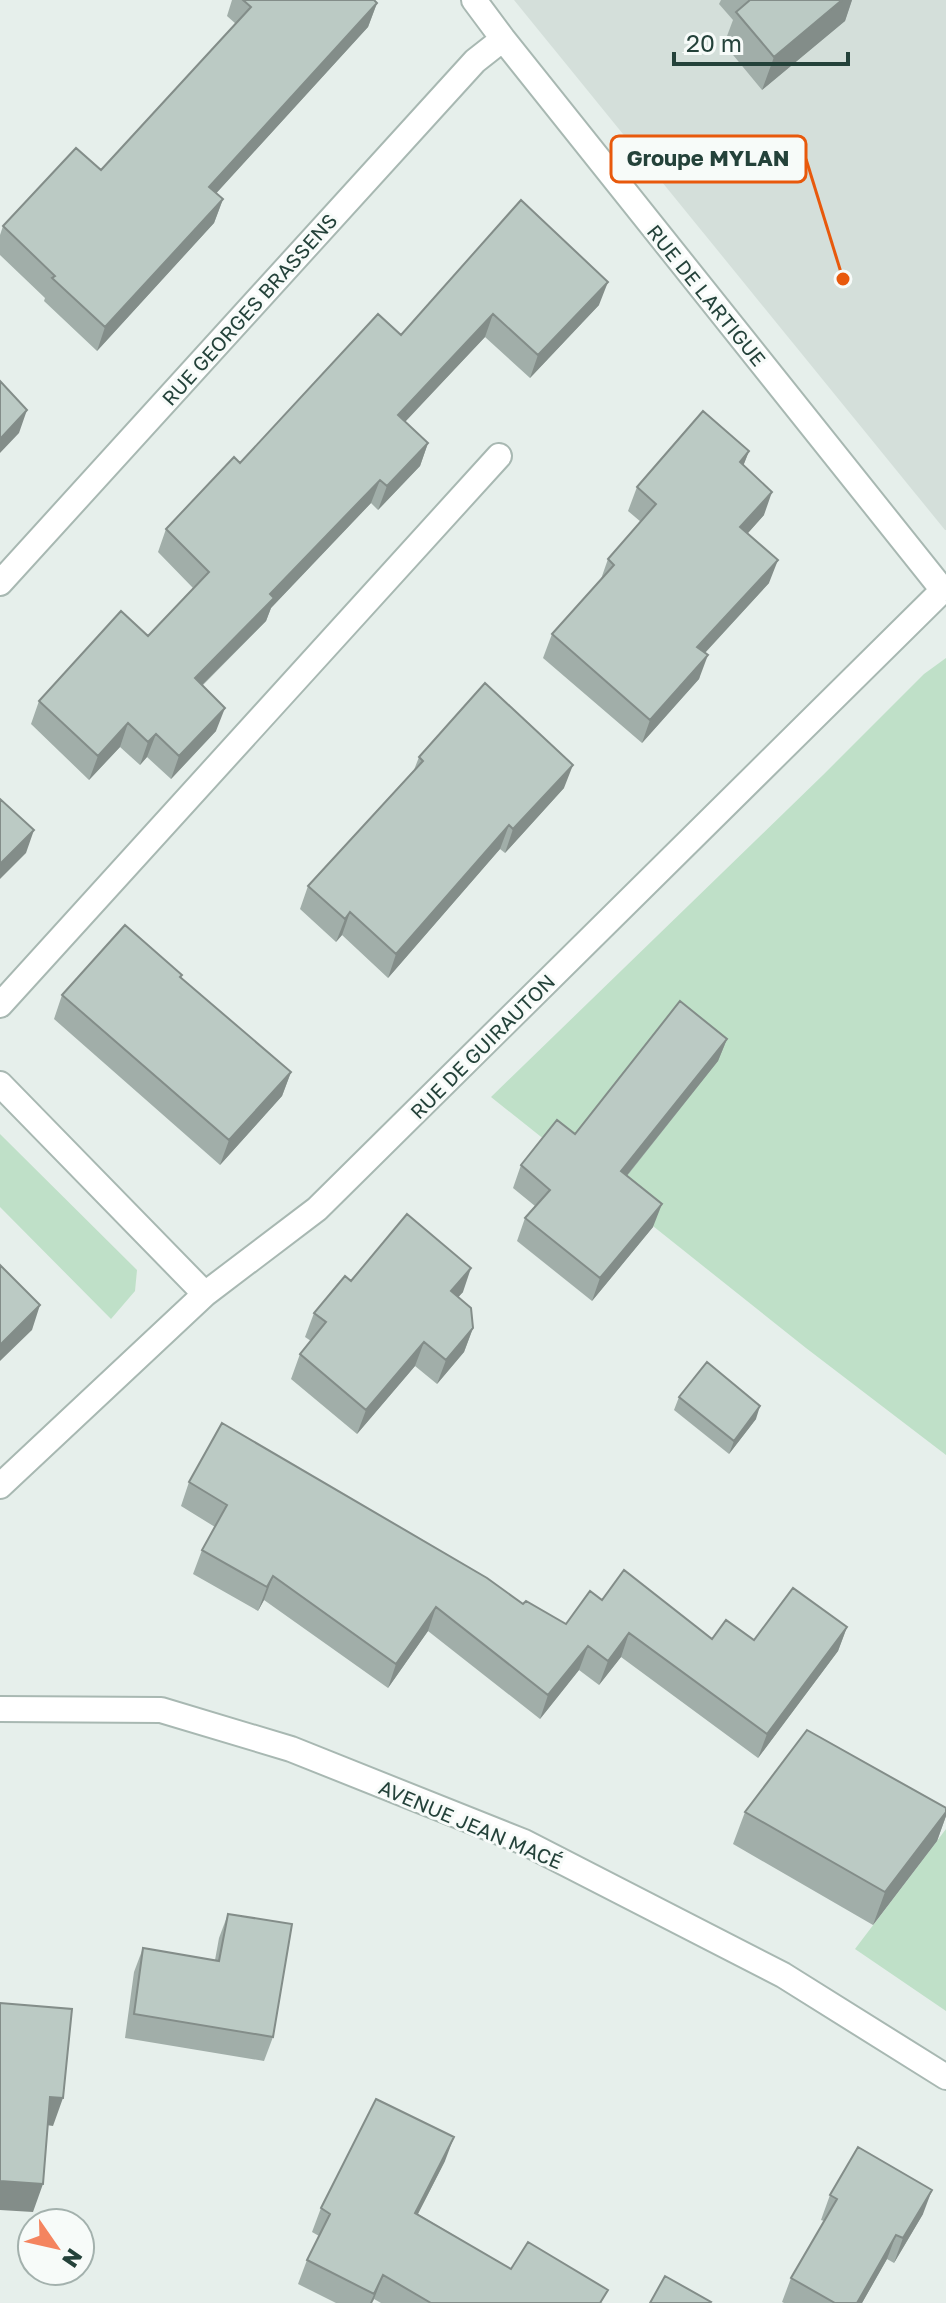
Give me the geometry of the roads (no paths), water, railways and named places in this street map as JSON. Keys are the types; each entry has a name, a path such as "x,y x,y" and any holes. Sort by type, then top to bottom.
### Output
{"street":[{"name":"RUE DE LARTIGUE","path":"474,0 944,588"},
{"name":"RUE GEORGES BRASSENS","path":"0,583 475,61 503,39"},
{"path":"0,1005 499,456"},
{"name":"RUE DE GUIRAUTON","path":"0,1486 205,1294 317,1209 944,588"},
{"path":"0,1084 205,1294"},
{"name":"AVENUE JEAN MACÉ","path":"0,1709 161,1710 291,1749 524,1842 783,1975 946,2077"}],"place":[{"name":"Groupe MYLAN","path":"843,279"}]}
